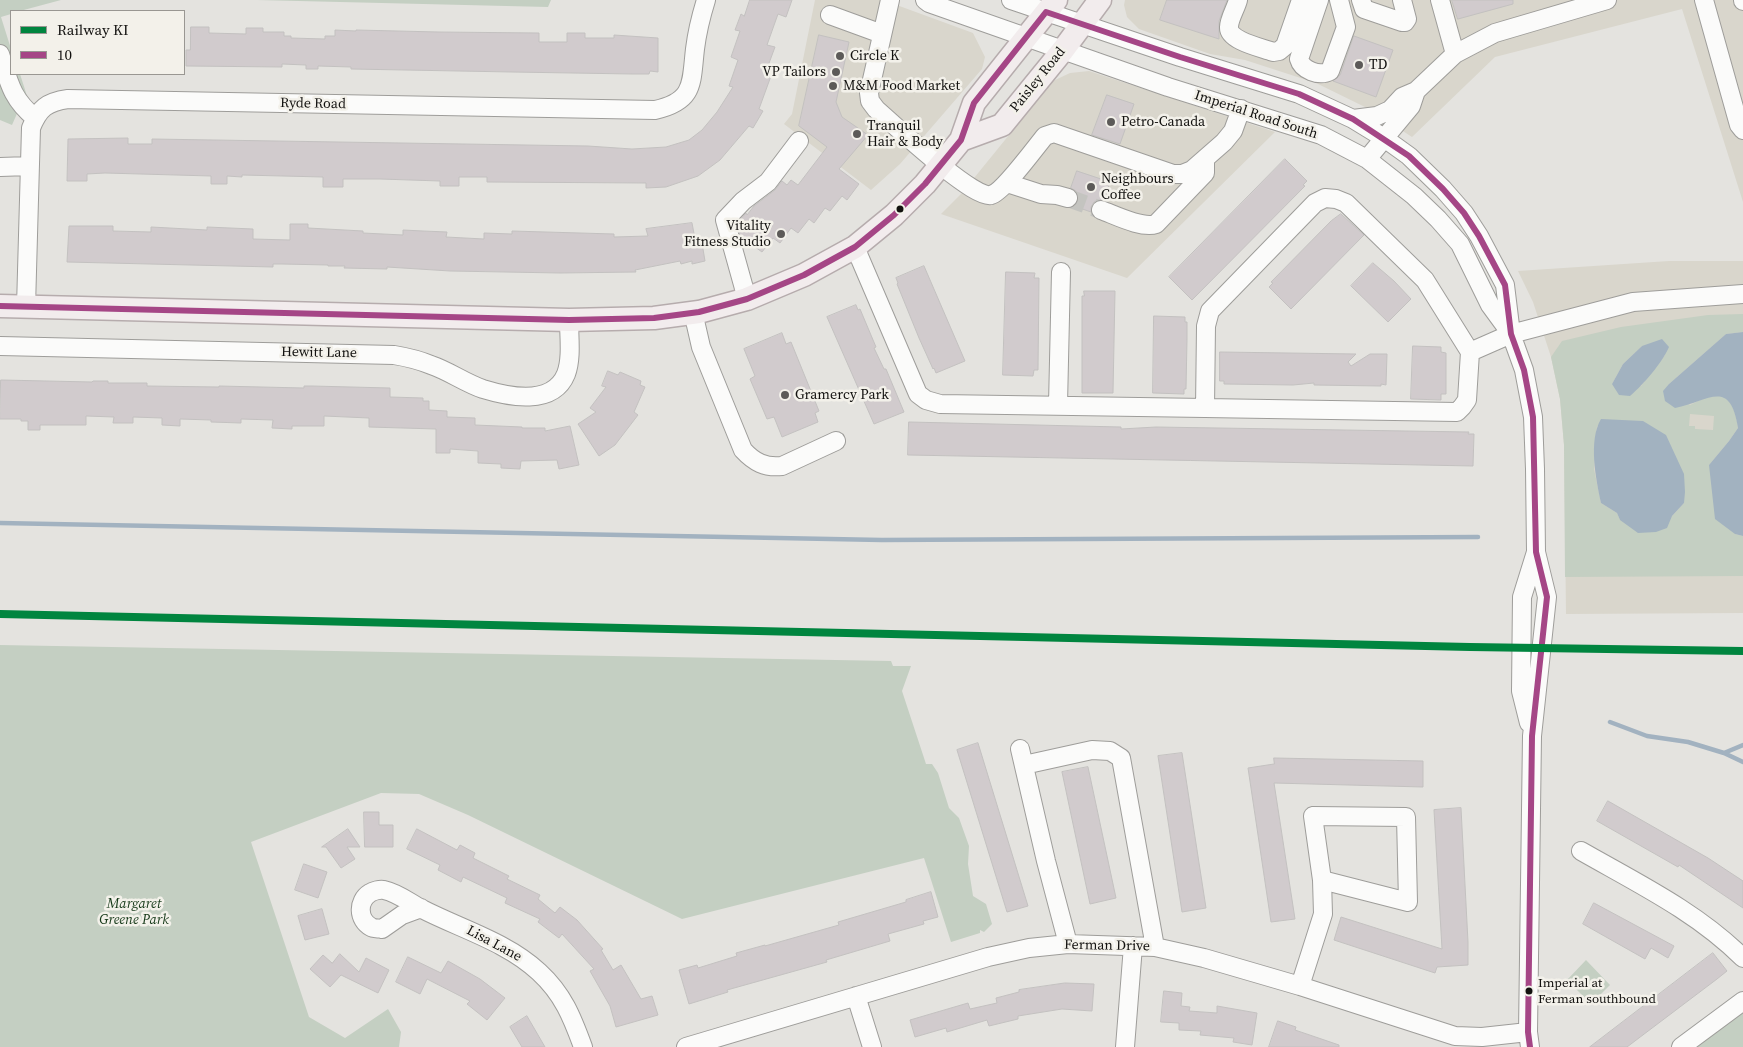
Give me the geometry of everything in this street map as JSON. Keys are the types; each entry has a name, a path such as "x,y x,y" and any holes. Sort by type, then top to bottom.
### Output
{"main road":[{"name":"Paisley Road","path":"961,140 1002,125 1063,50 1100,0"},
{"path":"0,306 569,320 654,318 693,312 747,298 804,275 855,247 894,215 925,184 961,140 974,103 1051,6"}],"street":[{"name":"Ryde Road","path":"35,118 52,102 68,100 655,110 670,106 684,97 692,83 695,47 706,0"},
{"path":"890,0 869,93 870,102 941,165 972,190 984,196 992,195 1007,182 1045,136 1054,133 1173,174 1182,174 1192,170 1229,137 1241,109"},
{"name":"Imperial Road South","path":"926,0 929,3 1168,87 1321,135 1367,159 1414,196 1460,244 1490,305 1511,334"},
{"name":"Imperial Road South","path":"1011,0 1051,6 1082,24 1299,94 1353,119 1409,156 1443,189 1464,213 1479,236 1505,285 1511,334 1524,370 1533,417 1536,552 1547,597 1532,736"},
{"path":"1238,0 1229,28 1231,34 1236,38 1273,52 1279,51 1284,46 1301,0"},
{"path":"1319,0 1299,59 1301,65 1307,69 1322,74 1330,71 1346,27 1339,0"},
{"path":"1360,0 1364,9 1405,22 1407,19 1402,0"},
{"path":"1440,0 1455,54"},
{"path":"1353,119 1364,119 1390,110 1402,96 1416,91 1455,54 1495,33 1607,0"},
{"path":"1704,0 1739,125 1743,130"},
{"path":"830,15 882,34"},
{"path":"0,54 6,88 21,106 35,118 31,128 29,166 26,307"},
{"path":"1367,159 1411,106 1416,91"},
{"path":"747,298 725,220 743,201 768,182 799,141"},
{"path":"1101,210 1143,225 1151,226 1156,224 1205,173 1205,158"},
{"path":"0,167 29,166"},
{"path":"1007,182 1041,194 1068,198"},
{"path":"855,247 918,394 926,400 940,404 1457,412 1467,400 1470,352 1425,280 1346,203 1336,199 1325,198 1315,203 1210,311 1206,326 1205,408"},
{"path":"1058,405 1061,272"},
{"path":"1470,352 1511,334 1633,302 1743,294"},
{"path":"693,312 700,347 743,450 750,457 761,464 772,467 782,466 836,441"},
{"name":"Hewitt Lane","path":"0,346 394,355 432,365 483,389 507,395 528,397 547,394 560,385 566,374 569,358 569,320"},
{"name":"Imperial Road South","path":"1532,736 1521,691 1522,597 1536,552"},
{"path":"1529,1039 1532,736"},
{"path":"1068,944 1046,861 1022,757 1092,750 1110,751 1121,758 1155,947"},
{"path":"1300,986 1323,914 1322,880 1313,816 1406,817 1408,902 1322,880"},
{"path":"1581,851 1685,911 1716,932 1743,958"},
{"name":"Lisa Lane","path":"420,908 502,946 521,957 540,972 556,990 571,1013 583,1047"},
{"name":"Ferman Drive","path":"686,1047 988,957 1029,948 1068,944 1155,947 1178,951 1300,986 1455,1036 1529,1039"},
{"path":"1125,1047 1133,946"},
{"path":"856,996 872,1047"},
{"path":"1681,1047 1743,1001"}],"shaded area":[{"path":"815,0 883,0 973,33 985,57 982,69 900,164 871,190 784,124 792,114"},
{"path":"1125,0 1743,0 1743,202 1682,9 1495,57 1412,137 1369,109 1316,83 1245,60 1210,54 1139,29 1127,17 1124,5"},
{"path":"1089,71 1275,132 1127,278 941,214 961,194 1053,81 1070,73"},
{"path":"1669,261 1743,261 1743,613 1566,614 1564,445 1560,399 1551,357 1533,302 1518,271"}],"green space":[{"path":"0,0 61,0 24,10 10,10 10,14 1,17 10,46 10,75 20,75 27,96 12,125 0,120"},
{"path":"257,0 551,0 548,7"},
{"path":"1743,314 1743,332 1726,334 1669,384 1690,405 1704,398 1719,395 1729,401 1734,411 1738,428 1709,465 1735,534 1743,536 1743,576 1565,577 1564,445 1560,399 1551,357 1562,341 1621,327 1708,315","holes":["1642,346 1665,355 1641,386 1612,384 1623,364","1690,414 1714,416 1713,430 1695,429 1695,426 1689,426","1597,426 1684,503 1672,516 1620,520 1617,513 1601,503 1594,469"]},
{"name":"Margaret Greene Park","path":"0,645 891,661 893,666 911,666 902,691 926,764 932,764 938,773 949,808 959,818 969,846 968,864 973,896 986,904 992,924 984,932 980,930 980,933 951,942 924,858 682,919 468,815 419,794 381,793 251,842 309,1017 345,1038 388,1009 401,1032 399,1047 0,1047"},
{"path":"1586,960 1610,985 1591,1004 1567,980"},
{"path":"1743,1008 1743,1047 1691,1047"}],"water":[{"path":"1743,332 1743,536 1735,534 1715,519 1709,465 1738,428 1734,412 1729,403 1723,398 1716,397 1675,408 1665,401 1663,391 1726,334"},
{"path":"1662,339 1669,347 1657,366 1630,396 1619,395 1612,384 1623,364 1642,346"},
{"path":"1601,419 1643,421 1666,435 1684,474 1685,492 1684,503 1672,516 1667,528 1656,532 1638,533 1620,520 1617,513 1601,503 1595,472 1594,449 1597,428"}],"building":[{"path":"750,0 792,0 786,17 778,14 767,45 775,47 765,74 771,76 759,109 763,111 753,128 749,126 720,160 698,176 666,187 646,188 646,183 487,182 487,177 459,177 459,186 440,186 440,181 343,179 343,187 323,187 323,177 242,175 242,177 227,176 227,184 211,184 211,176 105,173 87,174 87,181 67,181 68,139 128,138 128,144 152,144 152,139 588,146 632,149 666,147 689,140 702,130 717,112 733,87 729,86 738,60 731,57 740,31 735,30 741,14 744,16"},
{"path":"1167,0 1227,0 1219,21 1219,39 1160,20"},
{"path":"1452,0 1513,0 1513,4 1458,19"},
{"path":"191,27 209,27 209,33 246,34 246,28 263,28 263,32 284,32 284,36 291,36 291,38 325,39 325,36 335,36 335,30 539,33 539,42 567,42 567,33 585,33 585,38 614,38 614,35 658,38 658,72 650,71 649,74 632,74 512,72 351,69 351,67 318,66 318,69 306,69 306,65 282,64 282,67 186,66 186,50 190,50"},
{"path":"819,35 849,42 836,102 842,117 868,135 839,169 859,184 847,200 842,196 830,211 825,208 814,223 809,219 798,233 791,228 780,243 773,238 762,252 740,236 737,223 754,206 775,190 782,181 787,185 791,180 798,185 827,147 799,126"},
{"path":"1354,36 1393,50 1376,97 1333,81 1340,75"},
{"path":"1107,95 1134,104 1120,144 1092,135"},
{"path":"1285,159 1307,181 1303,185 1305,186 1192,300 1169,277"},
{"path":"1077,171 1110,182 1104,200 1094,202 1091,212 1074,206 1078,201 1078,196 1076,191 1071,188"},
{"path":"1341,214 1364,235 1291,309 1269,287 1273,283 1271,282 1331,221"},
{"path":"692,223 696,244 702,243 705,261 692,264 692,261 681,264 680,261 635,270 636,272 560,273 450,271 387,267 387,269 344,268 345,266 328,265 273,264 273,267 67,262 69,226 113,226 113,231 151,232 151,227 207,230 207,227 253,229 253,239 290,240 290,224 308,224 308,228 363,231 363,233 403,235 403,230 447,232 446,237 484,239 484,233 512,234 512,231 614,234 614,237 648,236 646,229"},
{"path":"1373,263 1411,299 1388,322 1351,286"},
{"path":"924,266 965,361 936,373 919,338 896,278"},
{"path":"1006,272 1035,273 1034,278 1039,278 1038,370 1034,370 1033,376 1003,375"},
{"path":"1084,291 1115,291 1113,393 1082,393 1082,296 1084,296"},
{"path":"856,305 858,310 860,309 876,347 874,348 884,369 886,369 904,412 874,424 827,317"},
{"path":"1154,316 1185,317 1185,322 1187,322 1186,389 1184,389 1184,394 1153,393"},
{"name":"Gramercy Park","path":"782,333 786,344 791,342 819,411 815,413 818,422 782,437 774,417 767,419 750,379 755,376 744,349"},
{"path":"1413,346 1441,347 1441,352 1446,353 1446,394 1441,394 1441,400 1411,399"},
{"path":"1220,352 1356,354 1348,362 1351,366 1370,354 1387,354 1386,385 1314,385 1314,383 1293,385 1224,384 1224,381 1220,381"},
{"path":"608,371 618,375 620,372 641,381 640,385 645,387 634,412 638,415 615,445 599,456 578,424 596,412 590,408 606,387 602,386"},
{"path":"1,380 108,381 108,383 147,383 147,386 390,388 390,397 423,398 423,401 429,401 429,410 447,411 447,417 475,418 475,425 545,428 545,431 570,426 579,465 559,469 557,460 521,461 520,469 501,468 501,464 478,463 478,451 450,449 450,453 436,453 436,429 369,427 369,418 324,416 324,426 292,426 292,429 272,428 273,420 241,419 241,423 180,419 180,426 162,425 162,418 133,417 133,423 113,423 114,417 86,416 86,425 40,425 40,430 28,430 28,421 0,419"},
{"path":"909,422 1121,427 1121,429 1156,427 1469,432 1468,434 1474,434 1473,466 908,455"},
{"path":"978,743 1028,906 1007,912 957,750"},
{"path":"1182,753 1206,908 1182,912 1158,756"},
{"path":"1274,758 1423,761 1423,787 1274,783 1295,919 1271,922 1248,768 1274,764"},
{"path":"1088,767 1116,898 1090,904 1062,772"},
{"path":"1608,801 1708,858 1743,881 1743,908 1679,865 1678,867 1597,821"},
{"path":"1461,808 1468,965 1437,967 1435,973 1334,940 1341,917 1442,949 1434,810"},
{"path":"364,812 379,812 379,825 393,825 393,847 365,847"},
{"path":"348,829 360,847 347,847 355,859 341,868 326,847 322,847"},
{"path":"417,829 457,850 460,845 475,853 473,858 509,876 507,879 540,895 538,899 555,913 560,907 577,920 603,949 601,950 613,970 621,965 641,999 652,996 658,1015 616,1027 610,1006 590,971 594,969 562,934 559,938 538,922 540,919 505,903 507,898 463,877 461,882 438,870 440,865 407,849"},
{"path":"304,864 327,872 318,898 295,890"},
{"path":"931,892 938,917 923,921 924,924 888,934 890,941 826,960 827,962 727,990 728,992 689,1004 679,970 697,965 698,968 737,956 736,953 839,925 838,922 906,902 906,900"},
{"path":"1594,903 1674,946 1668,958 1651,948 1645,959 1583,924"},
{"path":"322,909 329,934 305,940 298,916"},
{"path":"1713,953 1727,971 1717,979 1627,1047 1590,1047"},
{"path":"340,954 359,972 366,958 389,970 378,993 341,975 330,987 310,969 323,955 332,963"},
{"path":"408,957 441,973 448,961 480,979 505,998 487,1020 467,1004 470,1001 427,979 420,994 396,982"},
{"path":"1065,983 1094,984 1092,1011 1062,1009 1018,1016 1018,1019 989,1026 987,1020 947,1032 946,1028 915,1037 910,1020 968,1003 970,1009 997,1003 996,998 1019,992 1019,990"},
{"path":"1164,991 1182,993 1181,1006 1190,1007 1189,1011 1217,1013 1217,1006 1257,1013 1252,1045 1233,1042 1234,1038 1200,1035 1201,1031 1179,1030 1179,1023 1161,1022"},
{"path":"527,1016 545,1047 522,1047 510,1027"},
{"path":"1278,1021 1296,1027 1295,1030 1339,1045 1339,1047 1269,1047"}],"waterway":[{"path":"0,523 882,540 1478,537"},
{"path":"1610,722 1647,736 1688,742 1724,753 1743,762"},
{"path":"1724,753 1743,745"}],"tunnel":[{"path":"1068,198 1101,210"}],"rail line":[{"name":"KI","path":"0,614 1470,647 1743,651"}],"transit line":[{"name":"10","path":"0,306 569,320 654,318 699,312 747,299 804,275 855,247 894,215 925,184 961,140 974,103 1046,12 1299,94 1353,119 1409,156 1443,189 1464,213 1479,236 1505,285 1511,334 1524,370 1533,417 1536,552 1547,597 1532,736 1528,1032 1530,1047"}],"place":[{"name":"Circle K","path":"840,56"},
{"name":"TD","path":"1359,65"},
{"name":"VP Tailors","path":"836,72"},
{"name":"M&M Food Market","path":"833,86"},
{"name":"Petro-Canada","path":"1111,122"},
{"name":"Tranquil Hair & Body","path":"857,134"},
{"name":"Neighbours Coffee","path":"1091,187"},
{"name":"Vitality Fitness Studio","path":"781,234"},
{"name":"Gramercy Park","path":"785,395"},
{"name":"Imperial at Ferman southbound","path":"1529,991"}]}
